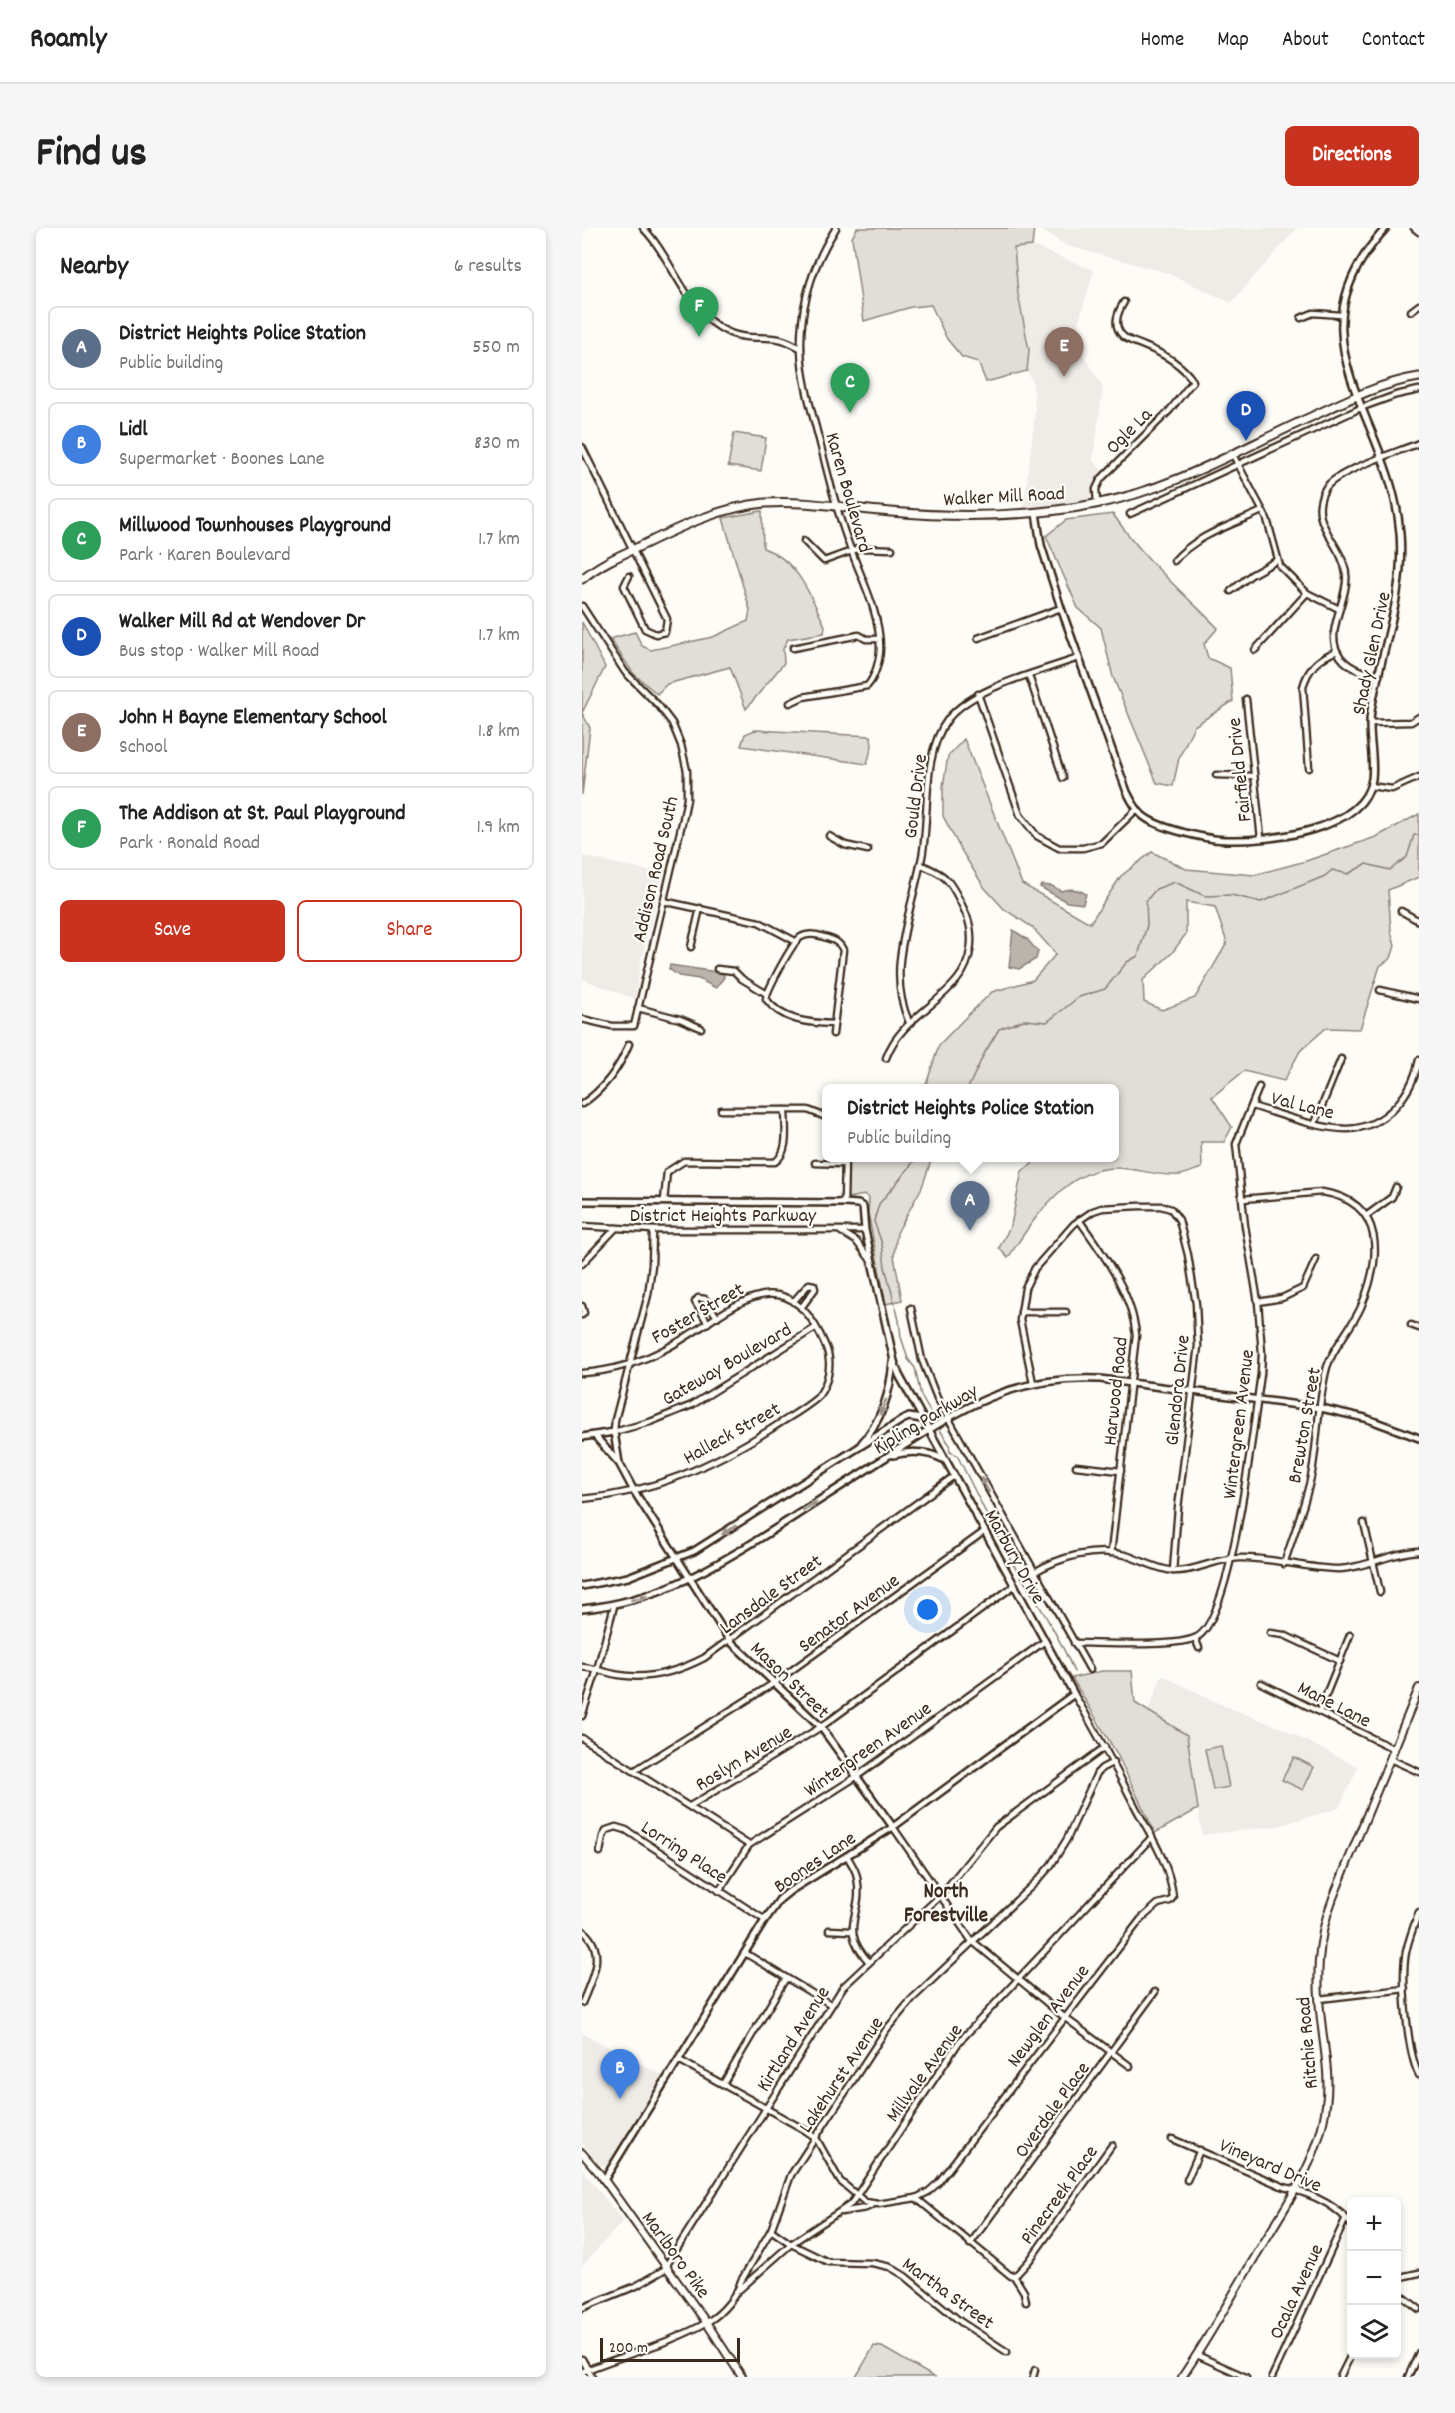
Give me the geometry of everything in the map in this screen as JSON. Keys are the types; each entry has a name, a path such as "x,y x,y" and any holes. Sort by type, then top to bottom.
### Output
{"main road":[{"name":"Walker Mill Road","path":"582,579 600,565 690,523 731,508 777,503 940,515 1036,513 1097,504 1158,486 1358,395 1419,377"},
{"name":"Ritchie Road","path":"1182,2377 1294,2190 1318,2139 1326,2105 1327,2071 1319,1999 1318,1954 1325,1918 1419,1688"},
{"name":"Marlboro Pike","path":"582,2153 706,2322 739,2376"}],"street":[{"path":"643,228 664,254 686,293 720,327 741,337 780,339 801,348"},
{"name":"Karen Boulevard","path":"790,703 803,697 867,686 874,675 880,650 875,614 836,508 803,380 801,348 803,311 813,272 822,249 836,228"},
{"name":"Shady Glen Drive","path":"1370,786 1372,777 1370,723 1378,676 1397,600 1401,548 1397,509 1382,459 1344,357 1341,315 1356,268 1371,244 1386,228"},
{"path":"1414,228 1419,232"},
{"name":"Ogle La","path":"1097,504 1096,489 1101,479 1170,410 1192,381 1181,367 1167,357 1124,337 1116,320 1124,302"},
{"path":"1411,311 1419,305"},
{"path":"1301,318 1313,313 1341,315"},
{"path":"1130,514 1363,406 1419,390"},
{"path":"1378,676 1353,668 1336,651 1334,639 1346,574 1340,555 1321,524 1320,501 1331,482 1352,470 1419,443"},
{"path":"582,447 634,549 666,619 665,632 656,634 645,629 624,586 629,576"},
{"path":"1232,453 1270,528 1276,561 1286,574 1307,593 1339,609"},
{"path":"1174,561 1200,540 1262,511"},
{"path":"1036,513 1041,545 1078,658 1126,792 1142,815 1155,823 1204,836 1229,840 1261,838 1312,831 1358,806 1365,799 1370,786 1392,789 1419,777"},
{"path":"804,541 822,560 865,547 892,549"},
{"path":"1232,591 1254,572 1276,561"},
{"path":"1255,650 1307,593"},
{"name":"Addison Road South","path":"582,606 626,672 667,717 678,736 688,778 686,807 634,1026 612,1026 582,1019"},
{"path":"978,638 1061,608"},
{"path":"794,648 859,634 866,639 879,639"},
{"path":"1310,768 1303,687 1306,676 1316,662 1336,651"},
{"name":"Gould Drive","path":"909,1022 901,1004 900,960 920,864 925,808 937,737 949,718 978,694 1078,658"},
{"path":"1029,676 1063,778"},
{"path":"978,694 1020,815 1037,836 1059,848 1083,848 1102,843 1137,809"},
{"name":"Fairfield Drive","path":"1246,699 1261,838"},
{"path":"1370,723 1405,723 1419,717"},
{"path":"1216,775 1253,776"},
{"path":"829,836 845,845 868,850"},
{"path":"886,1058 890,1046 909,1022 957,980 968,961 972,940 969,920 945,878 920,864"},
{"path":"663,901 759,922 795,941"},
{"path":"691,947 700,908"},
{"path":"1401,911 1419,921"},
{"path":"833,1024 792,1019 766,999 795,941 806,934 837,941 842,948 833,1034"},
{"path":"717,969 734,971 742,979 767,994"},
{"path":"1380,990 1419,999"},
{"path":"638,1008 680,1019 701,1028"},
{"path":"582,1104 599,1091 616,1071 629,1044"},
{"path":"1315,1123 1341,1059"},
{"name":"Val Lane","path":"1252,1106 1332,1127 1353,1128 1372,1122 1399,1104 1416,1075 1419,1060"},
{"name":"Wintergreen Avenue","path":"1195,1638 1211,1622 1230,1558 1242,1507 1257,1400 1262,1353 1258,1302 1236,1144 1259,1087"},
{"path":"721,1110 808,1110 822,1115"},
{"path":"664,1202 666,1175 679,1163 775,1162 780,1159 785,1147 785,1110"},
{"path":"815,1163 844,1164 844,1203"},
{"path":"1243,1199 1324,1192 1348,1201 1366,1216 1392,1197 1396,1187"},
{"name":"District Heights Parkway","path":"582,1201 861,1205"},
{"name":"Marbury Drive","path":"861,1205 894,1360 922,1419 1114,1762 1157,1848"},
{"name":"Glendora Drive","path":"1033,1383 1024,1343 1021,1312 1025,1288 1035,1268 1079,1220 1093,1211 1161,1206 1175,1213 1188,1255 1196,1304 1198,1360 1178,1508 1173,1570"},
{"name":"Brewton Street","path":"1284,1564 1309,1484 1328,1364 1361,1307 1374,1266 1376,1242 1366,1216"},
{"name":"Harwood Road","path":"1079,1220 1110,1266 1124,1294 1134,1322 1136,1342 1111,1554"},
{"name":"District Heights Parkway","path":"582,1226 653,1230 865,1230"},
{"path":"582,1264 616,1228"},
{"name":"Marbury Drive","path":"837,1229 861,1246 874,1269"},
{"name":"Mason Street","path":"653,1230 650,1282 615,1420 614,1432 619,1463 634,1491 730,1641 821,1727 973,1941 1064,2017 1130,2066"},
{"path":"1258,1302 1282,1298 1303,1288 1316,1259"},
{"path":"793,1302 809,1284 814,1285 815,1289 801,1308"},
{"name":"Foster Street","path":"582,1373 605,1371 629,1364 669,1347 746,1299 758,1295 775,1295 793,1302 801,1308 815,1328"},
{"path":"708,1323 695,1302 698,1298 705,1299 717,1317"},
{"path":"582,1306 584,1313 582,1315"},
{"name":"Marbury Drive","path":"911,1308 922,1360 947,1418 1090,1670"},
{"path":"1021,1312 1066,1312"},
{"path":"1411,1325 1419,1328"},
{"name":"Gateway Boulevard","path":"582,1437 614,1432 650,1422 692,1405 815,1328"},
{"name":"Halleck Street","path":"582,1498 634,1491 682,1477 722,1459 817,1398 826,1383 829,1365 826,1348 815,1328"},
{"path":"858,1448 871,1432 882,1411 889,1392 894,1360"},
{"name":"Kipling Parkway","path":"582,1609 614,1605 650,1595 690,1578 731,1557 947,1418 992,1395 1033,1383 1077,1379 1131,1383 1321,1408 1365,1418 1419,1438"},
{"name":"Kipling Parkway","path":"582,1586 628,1577 678,1558 715,1539 907,1418 922,1419"},
{"path":"595,1436 619,1463"},
{"path":"886,1457 915,1451 933,1454 945,1460"},
{"name":"Harwood Road","path":"1076,1466 1121,1471"},
{"name":"Lansdale Street","path":"582,1667 631,1676 670,1672 704,1658 954,1476"},
{"path":"1364,1523 1380,1592"},
{"name":"Senator Avenue","path":"634,1771 774,1683 985,1531"},
{"path":"1033,1573 1053,1562 1072,1556 1122,1555 1173,1570 1191,1569 1230,1558 1252,1558 1336,1569 1419,1551"},
{"name":"Roslyn Avenue","path":"690,1806 821,1727 1015,1585"},
{"path":"582,1716 614,1605"},
{"path":"1270,1633 1284,1635 1340,1661"},
{"path":"1319,1712 1350,1635"},
{"path":"1074,1643 1162,1643 1195,1638 1199,1648"},
{"name":"Wintergreen Avenue","path":"718,1891 749,1845 856,1777 1046,1641"},
{"name":"Mane Lane","path":"1262,1683 1395,1749"},
{"name":"Boones Lane","path":"604,2180 765,1920 783,1897 893,1827 1074,1694"},
{"path":"582,1738 749,1845"},
{"name":"Kirtland Avenue","path":"667,2268 830,2004 843,1987 941,1896 996,1827 1105,1747"},
{"path":"1390,1759 1419,1772"},
{"name":"Lakehurst Avenue","path":"582,2372 706,2322 721,2312 739,2290 741,2281 771,2230 791,2175 894,2020 912,1999 1051,1865 1067,1839 1098,1771 1114,1762"},
{"name":"Lorring Place","path":"600,1852 605,1832 610,1828 621,1828 765,1920"},
{"name":"Millvale Avenue","path":"739,2290 791,2244 857,2196 946,2059 964,2036 1152,1837"},
{"name":"Newglen Avenue","path":"916,2198 932,2190 1141,1919 1158,1904 1172,1900 1169,1877 1157,1848"},
{"path":"847,1856 857,1875 858,1885 851,1930 855,1944 869,1962"},
{"path":"1419,1912 1406,1952 1405,1989 1411,2052 1419,2075"},
{"path":"582,1930 591,1940 598,1959 582,2003"},
{"path":"830,1930 851,1930"},
{"path":"745,1953 830,2004"},
{"path":"723,2084 786,1978"},
{"path":"1319,1999 1405,1989"},
{"name":"Overdale Place","path":"970,2244 1155,1992"},
{"path":"678,2060 816,2138 836,2176 865,2202 874,2204"},
{"name":"Vineyard Drive","path":"1172,2139 1324,2203 1346,2218"},
{"name":"Pinecreek Place","path":"1014,2276 1029,2261 1112,2145"},
{"path":"1188,2180 1200,2150"},
{"path":"838,2212 916,2198 970,2244 1009,2275 1014,2276 1024,2292 1026,2302"},
{"name":"Ocala Avenue","path":"1272,2377 1346,2218"},
{"name":"Martha Street","path":"771,2230 791,2244 828,2262 872,2263 890,2267 905,2276 961,2322 1007,2352"},
{"path":"582,2308 644,2282 667,2268"},
{"path":"1401,2277 1419,2272"},
{"path":"1401,2295 1419,2309"},
{"path":"1408,2377 1419,2354"},
{"path":"1197,2355 1246,2377"},
{"path":"582,2359 592,2377"},
{"path":"1340,2377 1349,2359"},
{"path":"1033,2377 1035,2370"}],"shaded area":[{"path":"857,228 1034,228 1032,246 1014,248 1018,294 1029,350 1027,371 986,382 978,362 962,357 947,339 931,305 911,307 864,321 852,238"},
{"path":"1038,228 1297,228 1231,303 1168,273 1067,246"},
{"path":"1032,246 1094,270 1074,338 1103,388 1093,461 1104,472 1092,490 1090,499 1043,507 1024,507 1035,413 1033,382 1027,371 1029,350 1018,294 1014,247"},
{"path":"734,433 766,438 761,471 728,466"},
{"path":"762,511 763,548 785,561 794,570 808,591 825,626 824,633 788,639 783,649 784,663 746,709 730,667 667,684 657,694 633,673 610,639 635,632 642,646 651,650 713,637 748,621 750,610 723,518"},
{"path":"1113,514 1149,559 1218,628 1204,644 1208,658 1230,668 1233,701 1194,726 1179,758 1173,786 1157,783 1113,677 1101,628 1078,608 1046,536 1066,520"},
{"path":"582,622 605,667 582,713"},
{"path":"582,713 590,728 582,795"},
{"path":"755,730 871,736 872,746 867,764 741,746 745,734"},
{"path":"964,739 1022,884 1090,923 1121,876 1152,852 1186,869 1254,875 1306,861 1376,837 1419,814 1419,877 1388,890 1391,931 1395,946 1391,958 1380,966 1360,1029 1326,1028 1300,1051 1284,1081 1244,1071 1212,1097 1232,1127 1224,1142 1201,1142 1202,1168 1172,1175 1116,1168 1098,1170 1081,1177 1066,1186 1052,1199 1028,1228 1008,1258 999,1248 1011,1225 1022,1171 1033,1162 1119,1162 1119,1084 925,1084 939,1045 966,1017 992,992 1033,980 1056,954 1032,927 1004,909 984,887 943,816 943,786 948,756","holes":["1186,902 1215,907 1227,943 1195,998 1162,1010 1144,1002 1143,980 1172,953 1186,934"]},
{"path":"582,856 663,874 641,960 635,999 582,979"},
{"path":"1041,885 1052,886 1061,891 1083,892 1086,894 1083,904 1067,902 1040,887"},
{"path":"1013,930 1027,939 1038,952 1036,959 1019,969 1009,967"},
{"path":"670,965 723,973 724,977 716,988 699,979 679,976 669,969"},
{"path":"849,1162 931,1162 922,1187 897,1233 894,1256 902,1300 886,1304 868,1213 869,1198 865,1195 847,1198"},
{"path":"1102,1671 1132,1671 1135,1703 1187,1735 1198,1809 1155,1833 1117,1754 1072,1678"},
{"path":"1162,1675 1220,1704 1281,1728 1358,1767 1339,1808 1278,1826 1202,1835 1187,1735 1148,1712"},
{"path":"1221,1746 1229,1787 1213,1790 1205,1749"},
{"path":"1294,1757 1314,1767 1303,1790 1282,1780"},
{"path":"582,2033 664,2076 607,2166 600,2165 582,2143"},
{"path":"582,2169 623,2221 582,2266"},
{"path":"874,2346 882,2347 934,2377 856,2377"}],"waterway":[{"path":"970,1084 999,1029 1024,1020 1047,1022 1079,997 1105,989 1127,962 1138,956 1147,925 1146,901 1156,889 1175,882 1205,896 1231,895 1261,902 1325,876 1332,870 1348,874 1366,864 1390,870 1407,857 1414,835 1419,835"},
{"path":"913,1162 879,1204 874,1221 882,1244 901,1337 908,1359 915,1368 921,1396 933,1417"},
{"path":"940,1430 949,1444 950,1452 957,1455 1000,1541 1053,1629 1074,1672"}],"place":[{"name":"The Addison at St. Paul Playground","path":"699,337"},
{"name":"John H Bayne Elementary School","path":"1064,377"},
{"name":"Millwood Townhouses Playground","path":"850,413"},
{"name":"Walker Mill Rd at Wendover Dr","path":"1246,441"},
{"name":"District Heights Police Station","path":"970,1231"},
{"name":"Lidl","path":"620,2099"}],"district":[{"name":"North Forestville","path":"946,1902"}]}
